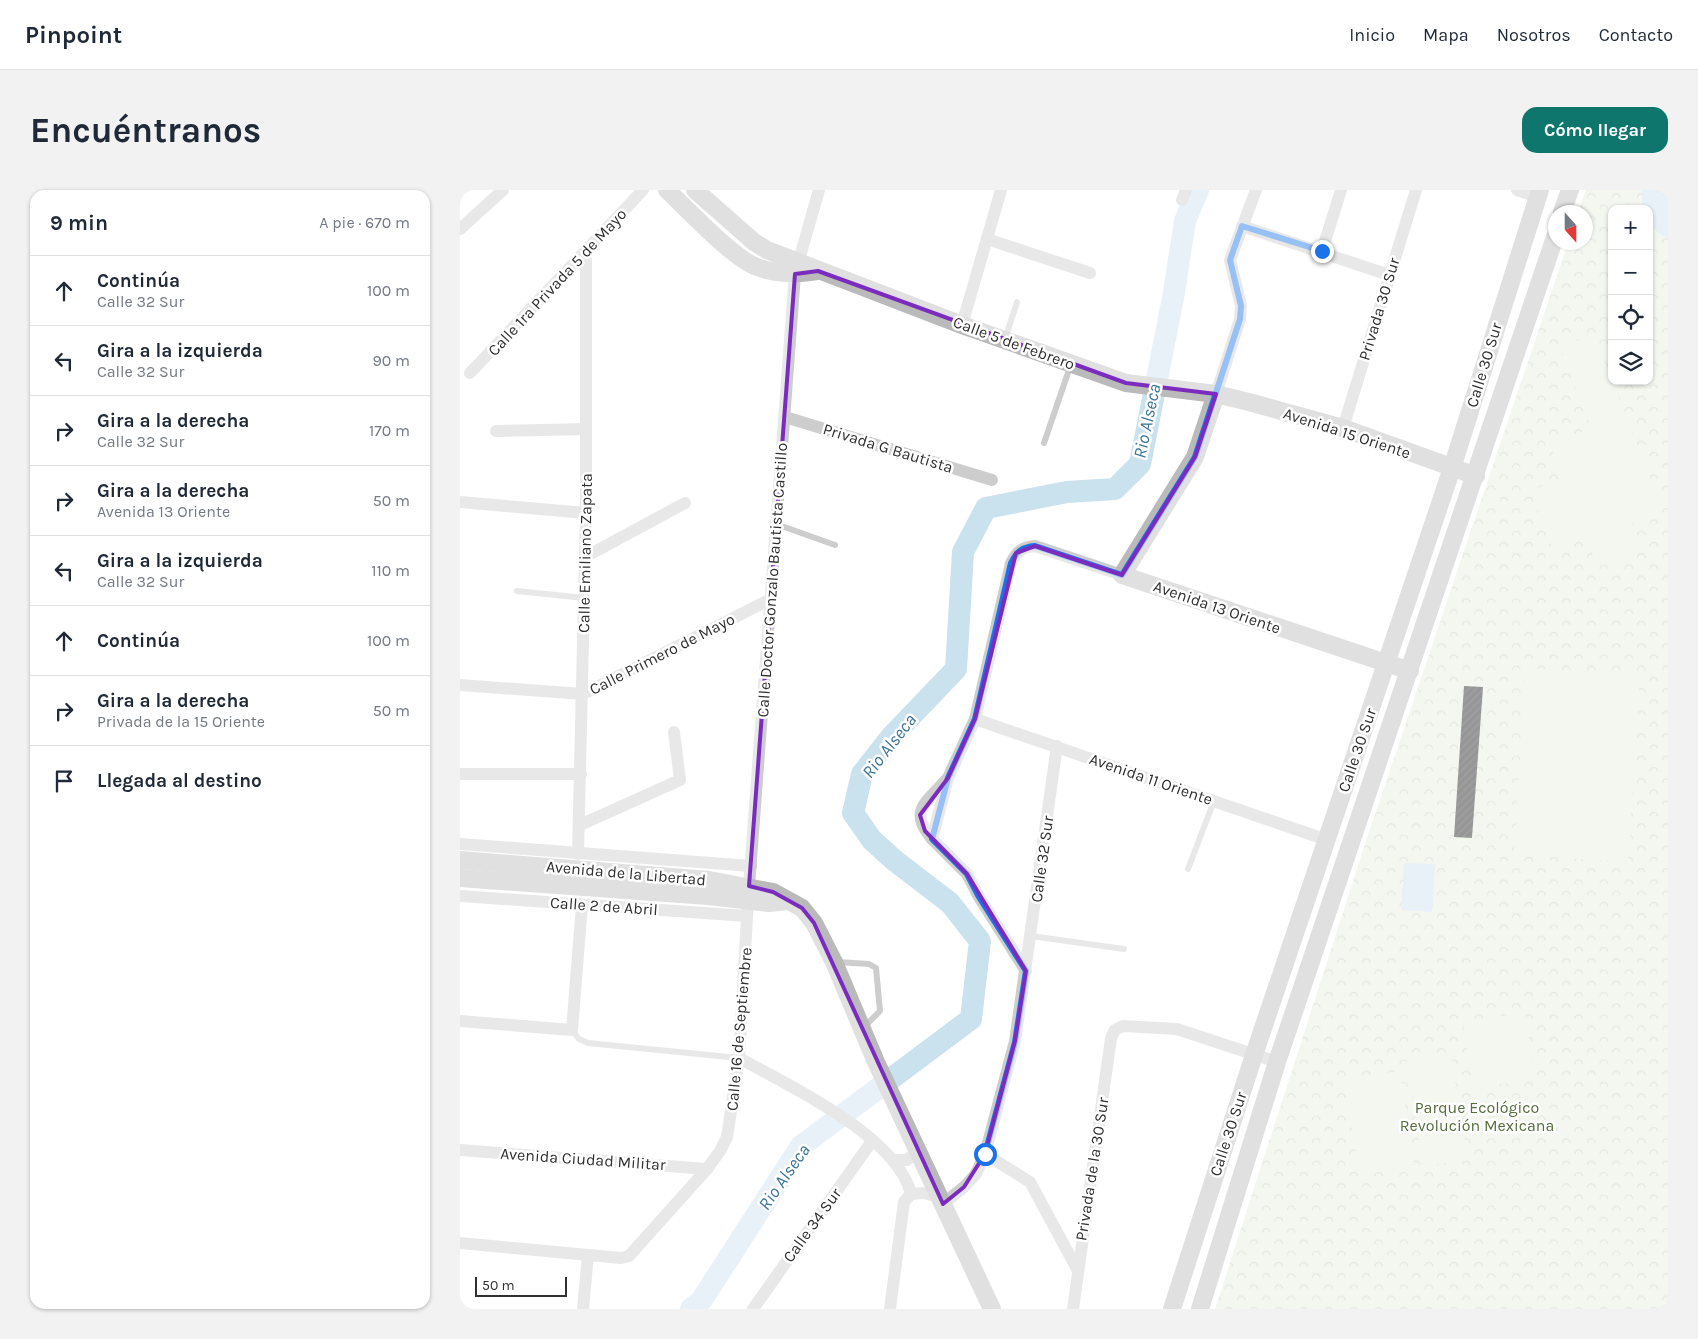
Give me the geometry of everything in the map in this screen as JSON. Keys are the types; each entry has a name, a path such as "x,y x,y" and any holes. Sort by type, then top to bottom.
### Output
{"main road":[{"path":"667,190 741,258 756,267 796,268"},
{"path":"696,190 754,242 796,268"},
{"path":"1565,205 1570,190"},
{"name":"Calle 30 Sur","path":"1172,1309 1254,1055 1452,468 1538,193"},
{"name":"Calle 30 Sur","path":"1200,1309 1277,1062 1551,250"},
{"name":"Calle 5 de Febrero","path":"796,268 818,271 962,325 1126,383 1187,392 1216,394"},
{"path":"1122,575 1195,457 1216,394"},
{"name":"Avenida 15 Oriente","path":"1216,394 1343,428 1476,476"},
{"name":"Avenida 13 Oriente","path":"1122,575 1410,671"},
{"name":"Avenida de la Libertad","path":"460,860 664,884 748,901 769,903 788,901 802,908 814,923 834,962 876,1062 992,1309"},
{"name":"Avenida de la Libertad","path":"460,878 664,884"}],"street":[{"path":"460,229 503,190"},
{"name":"Calle 1ra Privada 5 de Mayo","path":"470,373 643,190"},
{"name":"Calle Doctor Gonzalo Bautista Castillo","path":"748,901 796,268 818,190"},
{"path":"962,325 1001,190"},
{"path":"1216,394 1240,319 1241,306 1230,260 1256,190"},
{"path":"1322,251 1341,190"},
{"name":"Privada 30 Sur","path":"1343,428 1416,190"},
{"path":"1517,190 1538,193"},
{"path":"1242,226 1389,274"},
{"path":"987,239 1090,273"},
{"name":"Calle Emiliano Zapata","path":"578,854 586,513 586,252"},
{"name":"Privada G Bautista","path":"785,417 992,480"},
{"path":"496,431 586,428"},
{"path":"460,502 586,513"},
{"path":"585,557 685,503"},
{"name":"Avenida 13 Oriente","path":"975,719 1011,563 1016,553 1024,547 1035,546 1122,575"},
{"name":"Calle Primero de Mayo","path":"460,685 583,694 770,599"},
{"path":"932,839 948,778 975,719"},
{"name":"Avenida 11 Oriente","path":"975,719 1326,840"},
{"path":"580,825 680,780 674,732"},
{"name":"Calle 32 Sur","path":"941,1200 970,1180 985,1154 1015,1042 1057,746"},
{"path":"460,774 581,774"},
{"path":"948,778 925,805 920,815 920,824 932,839 967,874 979,897 1026,971"},
{"path":"460,844 751,866"},
{"name":"Calle 2 de Abril","path":"460,896 582,905 748,901"},
{"name":"Calle 16 de Septiembre","path":"588,1255 620,1258 629,1256 707,1169 727,1137 740,1058 748,901"},
{"path":"460,1022 572,1030 582,905"},
{"name":"Privada de la 30 Sur","path":"1073,1309 1077,1269 1114,1030 1123,1026 1177,1029 1254,1055"},
{"path":"1254,1055 1277,1062"},
{"path":"740,1058 826,1106 861,1132 894,1160 908,1181 911,1194"},
{"name":"Calle 34 Sur","path":"752,1309 872,1141"},
{"name":"Avenida Ciudad Militar","path":"460,1150 707,1169"},
{"path":"894,1160 907,1160 918,1151"},
{"path":"985,1154 1030,1182 1077,1269"},
{"path":"890,1309 904,1202 911,1194 924,1193 941,1200"},
{"path":"460,1243 588,1255 583,1309"}],"lane":[{"path":"1004,340 1017,302"},
{"path":"1044,443 1071,364"},
{"path":"776,524 835,545"},
{"path":"517,591 584,598"},
{"path":"1188,869 1214,801"},
{"path":"1031,936 1124,948"},
{"path":"834,962 869,964 876,968 880,1011 862,1029"},
{"path":"572,1030 578,1039 588,1043 740,1058"}],"highlighted area":[{"path":"818,271 1126,383 1216,394 1195,457 1122,575 1035,546 1016,553 975,719 948,778 920,815 925,831 967,874 1026,971 1015,1041 985,1154 964,1187 943,1204 814,923 802,908 773,892 749,886 795,274"}],"green space":[{"name":"Parque Ecológico Revolución Mexicana","path":"1586,190 1668,190 1668,1309 1215,1309 1365,844 1566,250 1593,250 1593,205 1581,205"},
{"path":"1594,334 1608,370 1608,385 1614,385 1663,511 1627,525 1637,552 1597,567 1587,538 1554,551 1530,491 1563,478 1550,444 1591,428 1560,347"},
{"path":"1526,668 1640,675 1628,862 1514,855"},
{"path":"1525,1013 1535,1078 1473,1088 1463,1021"},
{"path":"1451,1057 1468,1160 1423,1166 1407,1061"},
{"path":"1400,1071 1414,1164 1359,1172 1345,1080"}],"water":[{"path":"1641,190 1668,190 1668,238 1653,227 1653,205 1643,205"},
{"path":"1404,863 1435,864 1432,912 1401,910"}],"building":[{"path":"1464,686 1483,687 1472,838 1454,837"}],"waterway":[{"name":"Rio Alseca","path":"691,1309 701,1301 801,1146 971,1019 980,941 950,903 894,860 872,840 853,813 862,774 891,737 956,669 963,552 986,508 1067,492 1115,489 1140,464 1173,298 1185,221 1198,190"}],"route":[{"path":"985,1154 1019,1025 1026,971 979,897 972,881 932,839 948,778 975,719 1011,563 1016,553 1024,547 1035,546 1122,575 1184,476 1201,442 1240,319 1241,306 1230,260 1242,226 1322,251"}]}
